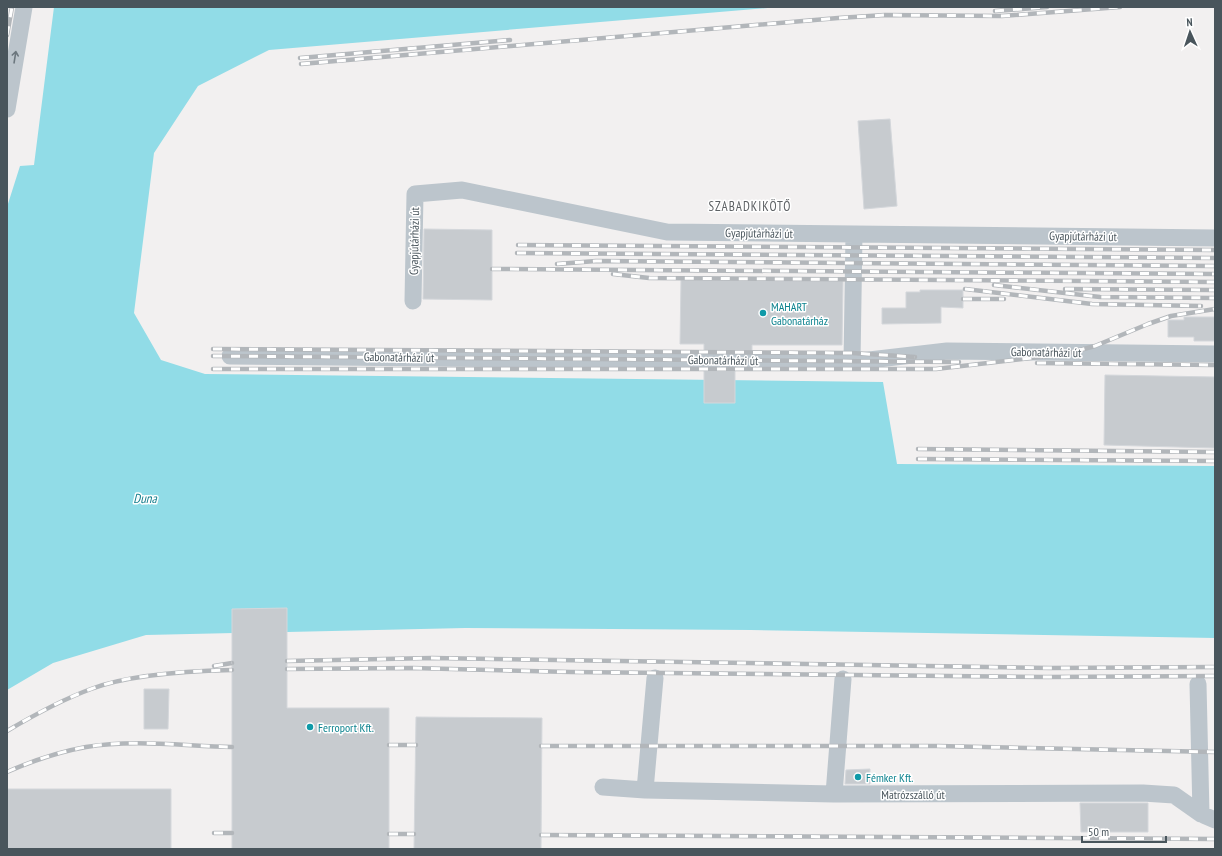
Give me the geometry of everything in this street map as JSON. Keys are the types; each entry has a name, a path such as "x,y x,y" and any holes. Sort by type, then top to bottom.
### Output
{"lane":[{"path":"7,109 24,7"},
{"name":"Gyapjútárházi út","path":"413,301 415,194 462,190 667,232 1215,238"},
{"path":"852,362 854,234"},
{"name":"Gabonatárházi út","path":"230,356 852,362 947,351 1215,354"},
{"path":"645,790 655,678"},
{"path":"834,794 843,679"},
{"path":"1198,684 1208,817"},
{"name":"Matrózszálló út","path":"603,787 645,790 834,794 1143,793 1174,795 1208,817"}],"water":[{"name":"Duna","path":"54,7 779,7 269,50 198,86 154,153 134,313 161,360 205,374 883,382 897,464 1215,466 1215,638 751,630 465,628 146,635 53,663 7,690 7,207 20,166 34,165"}],"building":[{"path":"890,119 897,206 864,209 858,121"},
{"path":"424,229 492,230 492,300 423,299"},
{"name":"MAHART Gabonatárház","path":"681,280 843,281 842,345 752,345 752,351 704,351 704,344 680,344"},
{"path":"920,290 963,290 963,308 941,307 941,323 882,324 882,308 906,308 906,292 920,292"},
{"path":"1184,317 1215,317 1215,341 1194,341 1194,337 1168,337 1168,320 1184,320"},
{"path":"704,371 735,371 735,403 704,403"},
{"path":"1105,375 1215,377 1215,448 1104,445"},
{"name":"Ferroport Kft.","path":"287,608 287,708 389,708 389,849 232,849 232,609"},
{"path":"144,689 169,689 168,729 144,729"},
{"path":"416,717 542,718 541,849 414,849"},
{"name":"Fémker Kft.","path":"870,769 870,784 845,784 846,770"},
{"path":"7,789 171,789 171,849 7,849"},
{"path":"1080,803 1148,803 1148,832 1081,832"}],"railway":[{"path":"7,35 12,7"},
{"path":"995,11 1047,7"},
{"path":"301,64 838,18 885,15 1002,16 1120,7"},
{"path":"300,58 510,40"},
{"path":"518,245 1215,250"},
{"path":"517,253 1215,258"},
{"path":"557,264 596,261 1215,266"},
{"path":"492,269 1215,274"},
{"path":"613,274 649,278 1215,282"},
{"path":"994,285 1100,297 1215,298"},
{"path":"965,289 1092,304 1201,306"},
{"path":"1065,289 1215,290"},
{"path":"963,299 1004,299"},
{"path":"213,369 936,369 1065,354 1095,346 1171,316 1215,309"},
{"path":"213,349 852,353 915,357"},
{"path":"213,356 959,362"},
{"path":"1037,363 1215,365"},
{"path":"918,449 1215,452"},
{"path":"918,459 1215,461"},
{"path":"287,661 432,658 1050,668 1215,667"},
{"path":"214,666 232,663"},
{"path":"287,669 412,668 571,672 1047,677 1215,676"},
{"path":"7,731 58,703 80,693 107,684 160,674 232,670"},
{"path":"7,772 55,754 86,747 122,743 232,747"},
{"path":"389,745 416,745"},
{"path":"541,746 938,746 1215,752"},
{"path":"214,833 232,833"},
{"path":"389,834 414,834"},
{"path":"541,835 1215,839"}],"place":[{"name":"MAHART Gabonatárház","path":"763,313"},
{"name":"Ferroport Kft.","path":"310,727"},
{"name":"Fémker Kft.","path":"858,777"}],"district":[{"name":"SZABADKIKÖTŐ","path":"750,206"}]}
